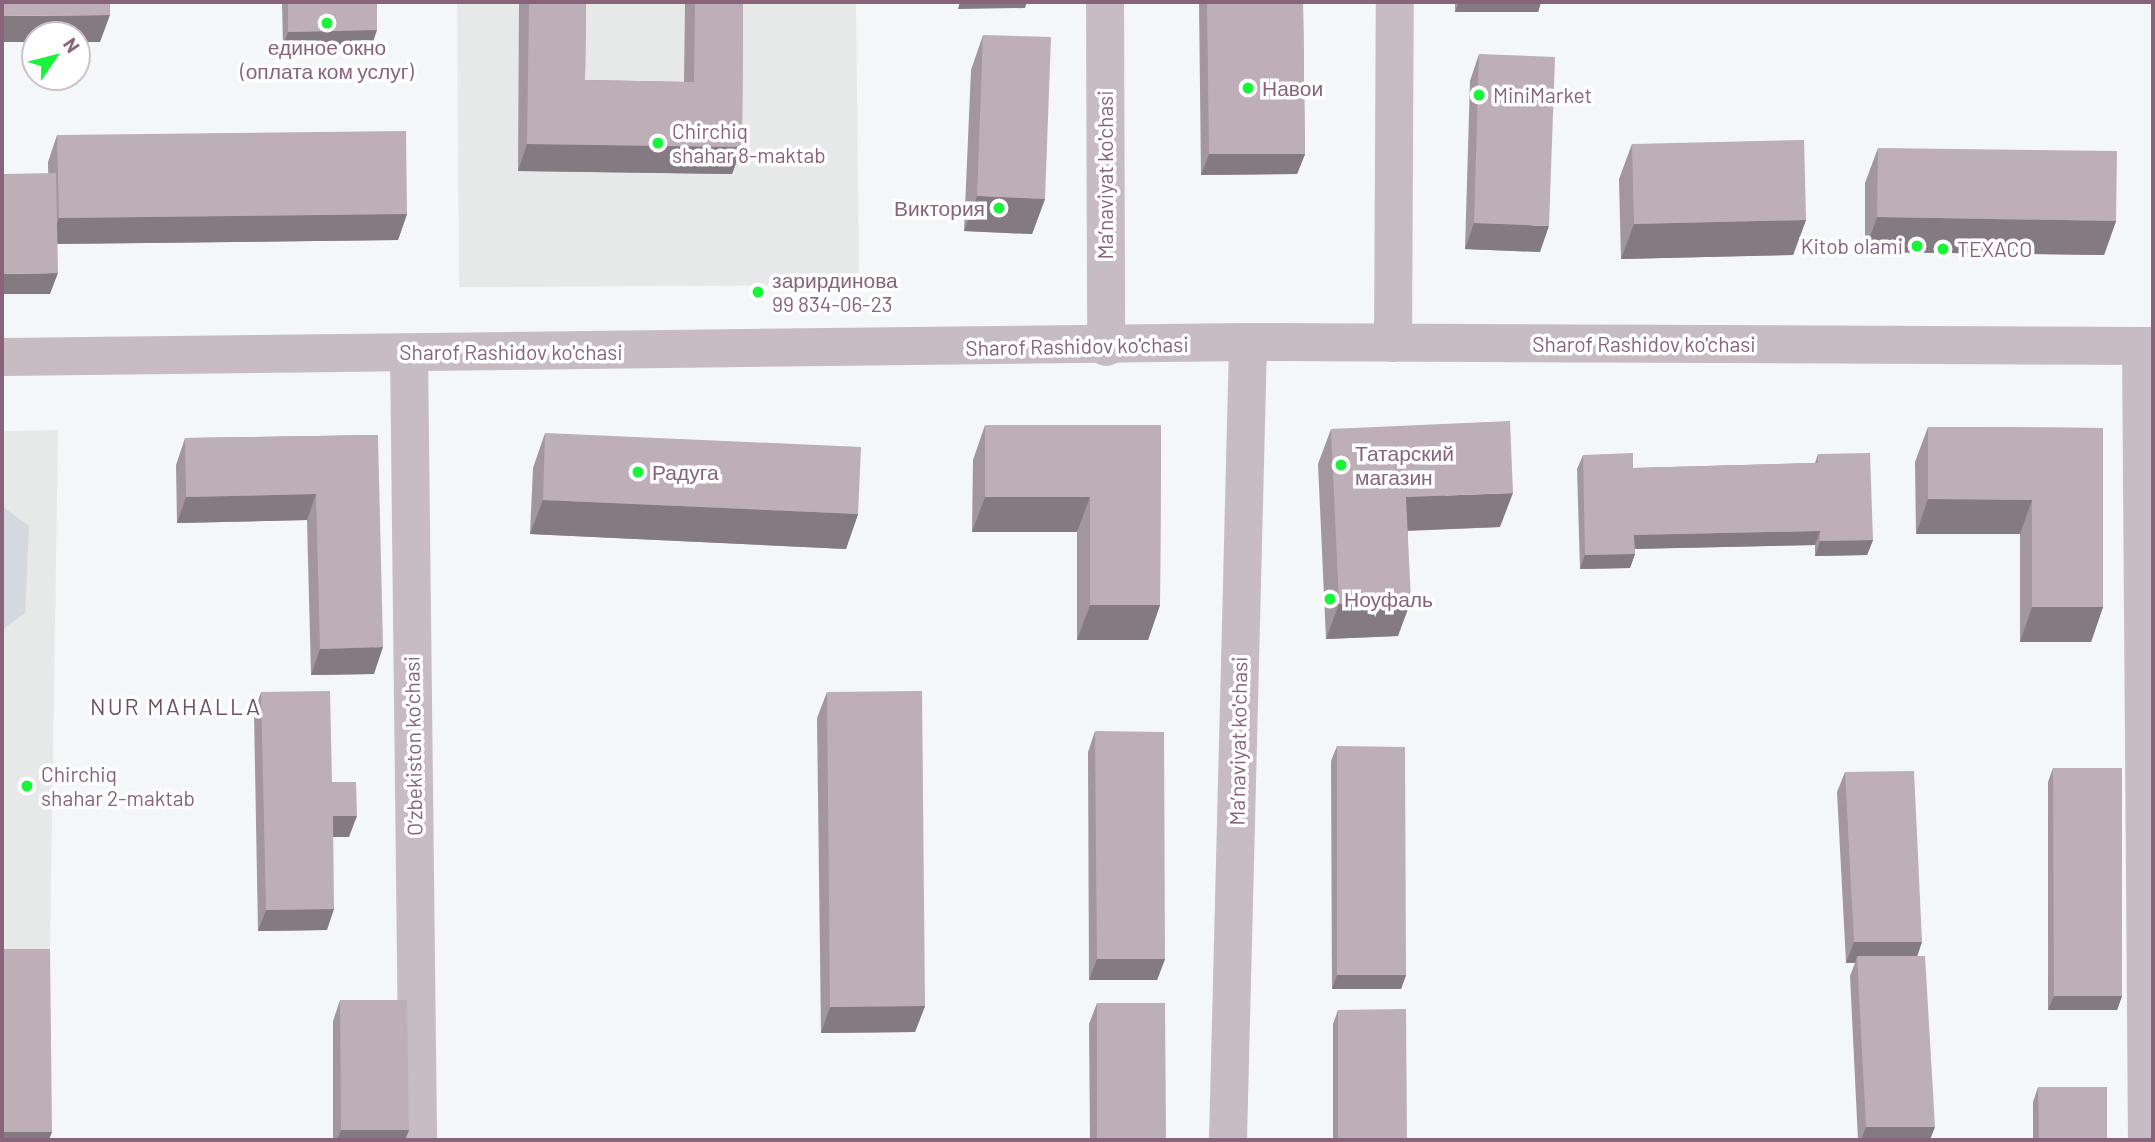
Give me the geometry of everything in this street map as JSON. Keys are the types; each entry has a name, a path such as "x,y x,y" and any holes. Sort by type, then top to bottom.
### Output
{"street":[{"name":"Ma’naviyat ko'chasi","path":"1105,2 1106,347"},
{"path":"1393,343 1395,2"},
{"name":"Ma’naviyat ko'chasi","path":"1228,1140 1248,342"},
{"name":"Sharof Rashidov ko'chasi","path":"2,357 1106,347 1248,342 2147,346"},
{"path":"2147,346 2147,1140"},
{"name":"O‘zbekiston ko‘chasi","path":"409,353 418,1140"}],"shaded area":[{"name":"Chirchiq shahar 8-maktab","path":"457,2 856,2 859,285 459,287"},
{"name":"Chirchiq shahar 2-maktab","path":"58,430 47,1140 2,1140 2,431"},
{"path":"2,506 29,526 25,613 2,630"}],"building":[{"path":"2,2 110,2 110,15 2,16"},
{"name":"единое окно (оплата ком услуг)","path":"288,2 377,2 377,30 288,32"},
{"path":"529,2 586,2 585,80 694,82 695,2 743,2 742,147 527,144"},
{"name":"Навои","path":"1207,2 1303,2 1305,154 1209,154"},
{"path":"983,35 1051,37 1045,199 977,196"},
{"path":"1479,54 1555,57 1549,226 1474,223"},
{"path":"406,131 407,214 59,218 57,135"},
{"path":"1804,140 1806,220 1634,224 1632,144"},
{"path":"1878,148 2117,151 2116,221 1877,217"},
{"path":"56,173 58,273 2,274 2,174"},
{"path":"1510,421 1513,493 1406,497 1411,601 1339,604 1331,429"},
{"path":"985,425 1161,425 1160,605 1090,605 1090,497 985,497"},
{"path":"1928,427 2103,428 2103,607 2032,607 2032,500 1928,499"},
{"path":"545,433 861,447 858,514 543,500"},
{"path":"378,435 383,647 320,649 316,494 186,497 185,438"},
{"path":"1633,453 1633,468 1818,463 1818,454 1870,453 1873,540 1820,541 1820,531 1634,535 1635,554 1585,555 1583,455"},
{"path":"330,691 332,782 356,782 357,816 333,816 334,909 266,910 261,692"},
{"path":"922,691 925,1006 830,1007 827,692"},
{"path":"1095,731 1164,732 1165,959 1097,959"},
{"path":"1337,746 1405,747 1406,975 1337,975"},
{"path":"2053,768 2122,768 2122,996 2054,996"},
{"path":"1914,771 1922,942 1854,942 1845,772"},
{"path":"2,949 50,949 52,1132 2,1132"},
{"path":"1857,956 1925,956 1935,1127 1866,1127"},
{"path":"340,1000 407,1000 409,1130 341,1130"},
{"path":"1097,1003 1165,1003 1166,1140 1097,1140"},
{"path":"1406,1009 1407,1140 1338,1140 1338,1010"},
{"path":"2038,1087 2107,1087 2107,1140 2039,1140"}],"place":[{"name":"единое окно (оплата ком услуг)","path":"327,23"},
{"name":"Навои","path":"1248,88"},
{"name":"MiniMarket","path":"1479,95"},
{"name":"Chirchiq shahar 8-maktab","path":"658,143"},
{"name":"Виктория","path":"999,208"},
{"name":"Kitob olami","path":"1917,246"},
{"name":"TEXACO","path":"1943,249"},
{"name":"зарирдинова 99 834-06-23","path":"758,292"},
{"name":"Татарский магазин","path":"1341,465"},
{"name":"Радуга","path":"638,472"},
{"name":"Ноуфаль","path":"1330,599"},
{"name":"Chirchiq shahar 2-maktab","path":"27,786"}],"district":[{"name":"NUR MAHALLA","path":"176,706"}]}
